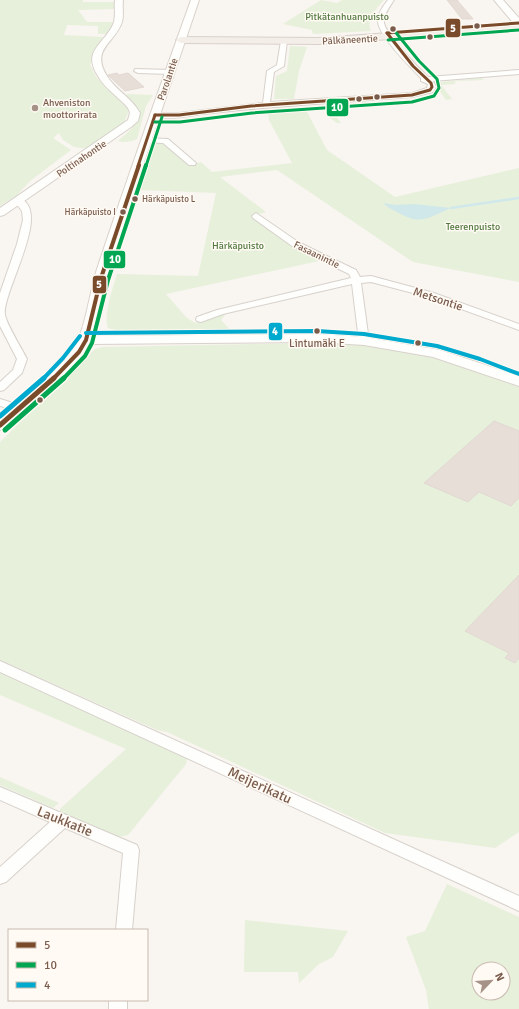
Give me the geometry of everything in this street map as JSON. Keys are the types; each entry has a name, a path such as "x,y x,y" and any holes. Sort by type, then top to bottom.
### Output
{"main road":[{"name":"Parolantie","path":"0,425 75,357 86,340 101,278 146,140 195,0"},
{"path":"498,0 519,24"},
{"path":"508,0 519,12"},
{"name":"Pälkäneentie","path":"181,38 284,41 388,35 519,24"},
{"name":"Pälkäneentie","path":"181,38 388,35"},
{"path":"86,340 317,338 364,341 435,353 478,366 519,381"}],"street":[{"name":"Poltinahontie","path":"0,213 132,121 135,113 128,101 102,76 97,58 99,47 117,23 119,0"},
{"path":"155,115 179,115 266,105 412,95 430,90 432,85 424,78 388,35 381,23 381,16 391,0"},
{"path":"266,105 272,71 280,66 284,41"},
{"path":"138,71 170,72"},
{"path":"424,78 519,72"},
{"path":"146,140 160,140 170,144 192,163"},
{"path":"0,388 18,371 22,359 0,316 0,306 22,242 27,220 27,213 18,201"},
{"name":"Fasaanintie","path":"256,216 294,244 353,272 356,280"},
{"name":"Metsontie","path":"200,319 220,312 356,280 371,279 430,295 519,326"},
{"path":"356,280 364,341"},
{"path":"0,402 19,408"},
{"name":"Meijerikatu","path":"0,666 519,904"},
{"name":"Laukkatie","path":"0,793 62,821 100,835 131,850 124,929"},
{"path":"0,877 62,821"}],"green space":[{"path":"0,0 83,0 83,2 114,2 114,9 78,10 87,22 115,22 106,34 98,34 98,26 67,25 64,35 103,37 90,65 97,78 129,110 124,123 88,149 74,147 63,140 59,133 53,138 71,150 30,181 17,195 0,206"},
{"name":"Pitkätanhuanpuisto","path":"321,0 337,3 342,0 384,0 375,10 371,18 371,31 313,34 312,30 283,24"},
{"path":"290,46 307,47 299,71 294,99 274,99 276,76 287,71"},
{"path":"481,78 484,80 458,81 454,82 456,84 441,85 452,99 446,100 440,91 440,83 442,82"},
{"path":"125,95 153,95 146,106 137,139 123,142 118,141 135,125 140,112"},
{"path":"366,102 367,104 329,107 341,123 337,123 329,117 323,107"},
{"path":"267,109 306,110 327,150 395,197 519,168 519,282 413,262 277,170 220,177 266,212 254,215 319,261 166,294 186,317 195,323 224,314 225,315 221,320 232,332 122,332 108,328 108,309 117,274 198,276 216,193 140,190 154,143 163,143 191,165 201,162 212,172 292,163 269,120"},
{"path":"314,343 366,345 405,351 444,361 519,387 519,832 495,848 385,833 167,732 157,730 0,660 0,442 95,349 103,347"},
{"path":"0,671 187,758 186,764 128,835 118,837 60,811 60,809 126,749 0,695"},
{"path":"0,777 59,803 53,808 0,785"},
{"path":"447,884 519,917 519,1009 429,1009 426,990 406,937 425,931"},
{"path":"245,920 348,931 333,957 319,964 299,983 298,972 244,972"}],"water":[{"path":"383,203 396,205 414,204 451,208 431,217 419,220 407,217"}],"building":[{"path":"447,0 457,0 473,19 462,19"},
{"path":"117,73 119,75 128,73 144,87 125,91 108,75"},
{"path":"494,421 519,431 519,498 511,506 479,492 468,502 424,483"},
{"path":"519,575 519,658 515,663 505,658 509,653 465,631"}],"waterway":[{"path":"451,208 519,198"}],"transit line":[{"name":"5","path":"387,33 519,23"},
{"name":"10","path":"155,122 180,122 252,113 412,102 434,96 439,88 437,79 419,61 393,29"},
{"name":"10","path":"388,40 519,30"},
{"name":"5","path":"155,115 179,115 251,106 412,95 430,90 432,87 431,83 413,66 387,33"},
{"name":"5","path":"0,425 56,376 79,352 86,340 101,278 155,115"},
{"name":"10","path":"5,430 61,381 85,356 92,343 108,280 162,117"},
{"name":"4","path":"86,333 317,331 364,334 437,346 480,359 519,374"},
{"name":"4","path":"0,416 53,369 72,348 80,336"}],"place":[{"name":"Ahveniston moottorirata","path":"35,108"},
{"name":"Härkäpuisto L","path":"135,199"},
{"name":"Härkäpuisto I","path":"123,212"},
{"name":"Lintumäki E","path":"317,331"}],"park label":[{"name":"Teerenpuisto","path":"473,226"},
{"name":"Härkäpuisto","path":"238,245"}]}
